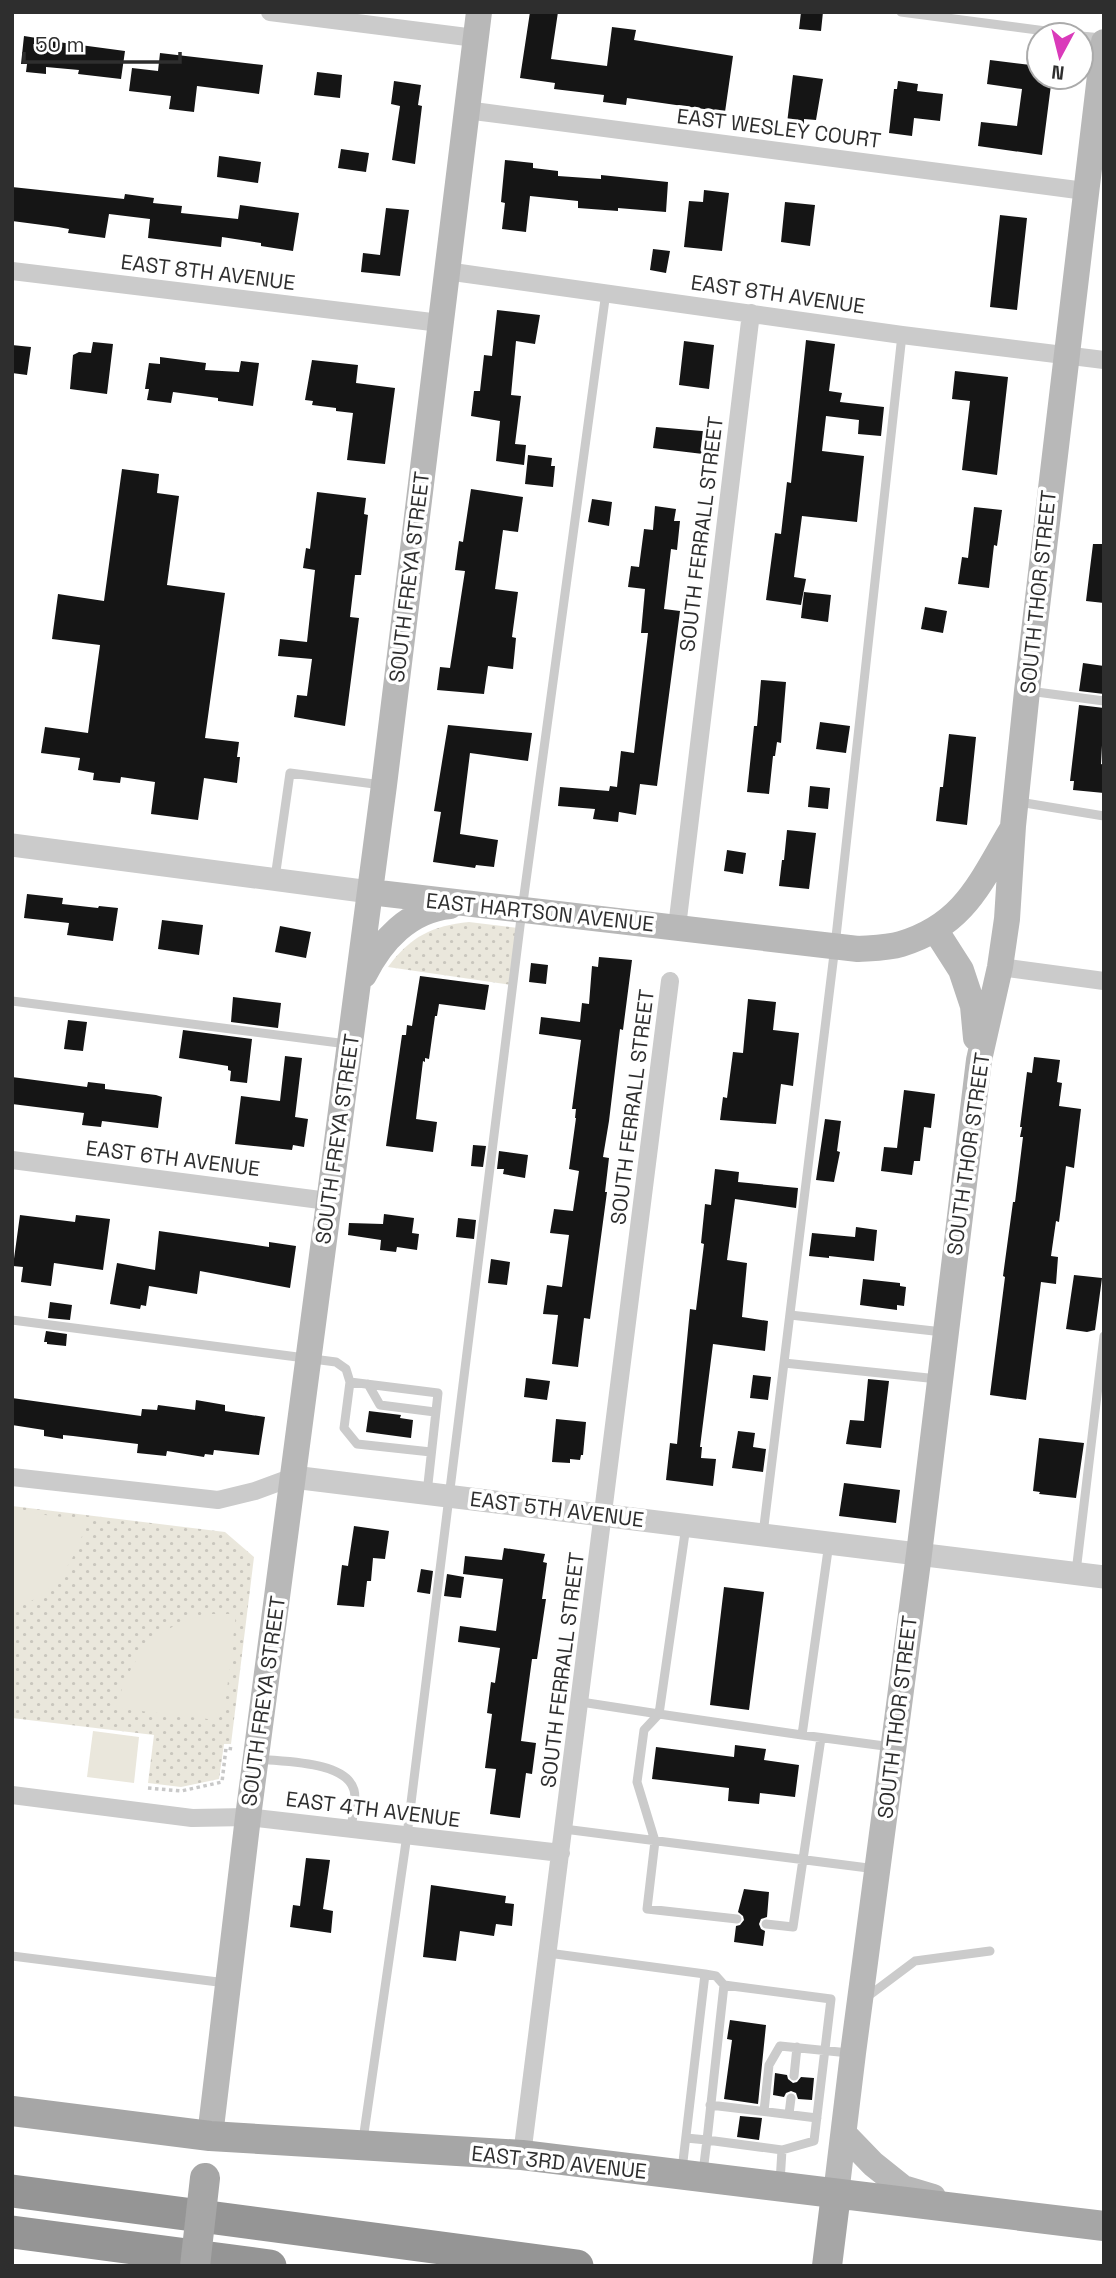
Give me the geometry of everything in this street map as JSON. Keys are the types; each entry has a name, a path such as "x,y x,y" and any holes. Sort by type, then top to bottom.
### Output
{"highway":[{"path":"12,2191 577,2266"},
{"path":"12,2232 270,2266"}],"main road":[{"name":"SOUTH FREYA STREET","path":"195,2266 248,1817 248,1754 293,1476 384,785 477,25"},
{"name":"SOUTH THOR STREET","path":"827,2263 836,2194 832,2142 853,2053 919,1554 979,1060 1000,967 1007,914 1027,691 1104,40"},
{"name":"EAST HARTSON AVENUE","path":"370,892 858,949 900,944 936,930 961,910 976,890 1014,814"},
{"path":"355,1005 368,967 393,933 425,911 444,906 476,905"},
{"path":"936,930 961,970 973,1006 979,1060"},
{"name":"EAST 3RD AVENUE","path":"12,2111 211,2136 522,2155 1104,2226"},
{"path":"832,2142 873,2164 903,2188 975,2210"}],"street":[{"path":"270,12 477,25"},
{"name":"EAST WESLEY COURT","path":"466,110 1086,191"},
{"name":"EAST 8TH AVENUE","path":"12,271 440,323"},
{"name":"EAST 8TH AVENUE","path":"446,271 902,335 1104,360"},
{"name":"SOUTH FERRALL STREET","path":"677,927 751,313"},
{"name":"EAST HARTSON AVENUE","path":"12,845 370,892"},
{"path":"1000,967 1104,981"},
{"name":"SOUTH FERRALL STREET","path":"522,2155 670,981"},
{"name":"EAST 6TH AVENUE","path":"12,1160 328,1201"},
{"name":"EAST 5TH AVENUE","path":"12,1477 218,1500 256,1491 293,1476 1104,1577"},
{"name":"EAST 4TH AVENUE","path":"12,1795 192,1818 248,1817 561,1853"}],"lane":[{"path":"901,12 1025,28"},
{"path":"362,2145 407,1835 438,1494 522,910 606,292"},
{"path":"763,1534 835,946 902,335"},
{"path":"1027,691 1104,701"},
{"path":"275,880 290,773 384,785"},
{"path":"1014,814 1104,816"},
{"path":"12,1001 349,1044"},
{"path":"790,1315 945,1332"},
{"path":"12,1320 336,1362 346,1369 351,1382 344,1428 357,1444 431,1452"},
{"path":"1076,1573 1104,1336"},
{"path":"784,1363 940,1379"},
{"path":"351,1382 438,1393 431,1452 438,1494"},
{"path":"368,1384 380,1405 435,1412"},
{"path":"686,1524 660,1714 644,1730 637,1782 655,1841 647,1909 737,1919"},
{"path":"802,1735 829,1542"},
{"path":"580,1702 893,1747"},
{"path":"766,1924 793,1927 821,1738"},
{"path":"248,1754 327,1767 349,1780 355,1793 351,1829"},
{"path":"564,1829 877,1870"},
{"path":"860,2003 915,1961 990,1951"},
{"path":"548,1953 705,1974 716,1976 724,1985 831,1998 817,2118 832,2142 782,2150 686,2138"},
{"path":"12,1956 227,1983"},
{"path":"692,2176 686,2138 705,1974"},
{"path":"692,2176 707,2140 724,1985"},
{"path":"764,2111 769,2065 780,2046 853,2053"},
{"path":"794,2076 797,2047"},
{"path":"789,2114 791,2098"},
{"path":"710,2105 817,2118"},
{"path":"779,2187 782,2150"}],"path":[{"path":"148,1788 181,1791 222,1782 226,1748 248,1754"}],"shaded area":[{"path":"469,922 518,928 511,985 388,967 405,947 423,934 444,926"},
{"path":"12,1506 225,1532 254,1557 231,1744 224,1744 219,1779 181,1787 148,1783 154,1735 12,1718"},
{"path":"12,1511 87,1520 77,1550 61,1575 40,1596 12,1610"},
{"path":"211,1614 236,1614 224,1714 216,1720 116,1708 129,1673 148,1645 175,1626"},
{"path":"93,1731 139,1737 134,1783 87,1777"}],"building":[{"path":"530,12 558,12 551,59 607,66 612,27 636,30 634,40 733,56 725,112 627,98 626,105 603,102 604,95 554,89 555,83 520,78"},
{"path":"801,12 823,12 821,31 799,29"},
{"path":"24,36 125,51 121,79 78,74 79,70 46,67 46,74 26,72 27,64 21,64"},
{"path":"160,53 263,65 259,94 197,86 194,112 169,109 171,96 129,91 132,68 158,71"},
{"path":"990,60 1025,64 1025,91 1050,91 1042,155 978,146 981,122 1017,126 1022,89 987,84"},
{"path":"317,72 342,75 340,98 314,95"},
{"path":"793,75 823,79 816,120 804,119 804,125 787,123"},
{"path":"394,81 421,85 418,105 422,106 415,164 392,160 400,106 391,104"},
{"path":"898,81 918,84 917,91 943,94 940,121 914,118 912,136 889,133 894,89 897,89"},
{"path":"341,149 369,153 366,172 338,168"},
{"path":"219,156 261,162 258,183 217,177"},
{"path":"505,160 533,163 533,168 558,171 558,176 601,179 601,175 668,182 666,212 578,208 578,201 530,196 526,232 502,229 505,203 501,202"},
{"path":"12,187 124,199 125,194 154,198 153,203 182,206 181,213 238,219 240,205 299,213 293,251 222,237 221,247 148,238 150,219 109,214 105,238 68,233 69,229 12,221"},
{"path":"704,190 729,193 722,251 684,247 689,201 703,202"},
{"path":"785,202 815,205 810,246 781,242"},
{"path":"386,208 409,210 400,276 361,272 363,253 380,255"},
{"path":"1000,215 1027,218 1017,310 990,307"},
{"path":"653,249 670,251 666,273 650,270"},
{"path":"497,310 540,315 535,344 516,341 511,395 521,396 515,444 526,445 524,465 496,461 500,421 471,416 474,391 480,391 484,355 492,356"},
{"path":"806,340 835,344 829,391 842,393 840,402 884,407 881,436 858,434 859,420 826,416 822,451 864,456 857,522 802,516 794,577 806,579 801,605 766,600 775,533 781,534 787,482 791,483"},
{"path":"684,341 714,345 709,389 679,385"},
{"path":"93,342 113,344 107,394 70,389 73,355 79,352 91,353"},
{"path":"12,345 31,347 27,375 12,373"},
{"path":"160,357 206,363 205,370 239,372 241,361 259,363 253,406 173,392 171,403 147,400 149,389 145,389 149,363 160,364"},
{"path":"312,360 358,365 356,383 395,388 385,464 347,460 353,413 312,405 313,401 305,400"},
{"path":"955,371 1008,377 997,475 962,470 970,401 952,399"},
{"path":"656,427 713,432 711,453 653,448"},
{"path":"528,455 552,458 551,466 555,466 553,487 525,484"},
{"path":"122,469 159,474 157,493 179,496 167,585 225,593 205,738 239,742 237,783 204,778 198,820 151,814 155,782 121,777 120,783 93,780 94,773 78,770 80,758 41,753 45,727 88,733 100,645 52,639 58,594 104,601"},
{"path":"471,489 523,497 518,532 503,530 495,589 518,592 512,637 516,638 513,669 488,666 484,694 437,690 440,667 450,668 465,571 455,570 459,541 463,542"},
{"path":"317,492 366,498 364,514 368,515 361,575 355,575 350,617 359,618 345,726 294,717 297,695 307,696 312,659 278,656 280,639 307,642 315,570 303,568 306,548 310,549"},
{"path":"592,499 612,502 609,526 588,522"},
{"path":"655,506 676,509 674,521 680,521 677,550 671,549 664,609 680,611 657,786 640,784 636,815 619,812 618,822 593,819 595,809 558,806 560,787 609,791 610,786 617,787 621,751 634,753 648,633 641,633 645,589 628,587 631,566 639,567 644,529 653,530"},
{"path":"974,507 1002,510 997,546 994,545 989,588 958,584 962,557 968,558"},
{"path":"1093,544 1104,544 1104,603 1086,601"},
{"path":"804,592 831,595 828,622 801,618"},
{"path":"925,607 947,611 943,633 921,629"},
{"path":"1083,663 1104,666 1104,694 1079,691"},
{"path":"761,680 786,682 781,743 777,742 773,756 769,794 747,792"},
{"path":"1079,705 1104,708 1101,764 1104,765 1104,793 1073,790 1074,781 1070,781"},
{"path":"820,722 850,726 846,753 816,749"},
{"path":"448,725 532,733 528,761 470,753 460,834 498,840 494,867 476,865 475,868 433,862 441,812 434,811"},
{"path":"949,734 976,737 967,825 936,821"},
{"path":"810,786 830,788 828,809 808,807"},
{"path":"787,830 816,833 809,889 779,886"},
{"path":"727,850 746,853 743,874 724,871"},
{"path":"27,894 63,898 62,904 118,908 113,941 67,935 69,923 24,918"},
{"path":"162,920 203,925 199,955 158,949"},
{"path":"280,926 311,932 306,958 275,952"},
{"path":"599,957 632,960 603,1157 609,1158 607,1192 590,1319 584,1318 578,1367 552,1364 558,1315 543,1314 547,1285 562,1287 569,1235 550,1233 554,1209 573,1211 579,1171 569,1169 576,1118 576,1109 572,1109 581,1040 539,1034 541,1017 580,1022 582,1003 589,1004 592,966 598,967"},
{"path":"531,963 548,965 546,984 529,982"},
{"path":"420,976 489,985 485,1010 439,1004 429,1059 425,1058 425,1062 423,1061 416,1119 437,1122 433,1152 386,1146 402,1035 406,1035 407,1025 412,1026"},
{"path":"233,997 281,1003 278,1028 231,1022"},
{"path":"748,999 776,1002 773,1030 799,1033 793,1086 781,1084 776,1124 720,1120 723,1097 727,1098 733,1052 743,1053"},
{"path":"68,1020 87,1022 83,1051 64,1049"},
{"path":"183,1030 252,1039 247,1083 230,1081 231,1071 228,1066 179,1058"},
{"path":"285,1056 302,1058 295,1117 308,1119 304,1147 293,1145 292,1150 235,1144 241,1096 280,1101"},
{"path":"1034,1057 1060,1060 1057,1082 1062,1083 1059,1106 1081,1109 1074,1168 1066,1166 1059,1222 1056,1221 1051,1256 1058,1257 1056,1284 1041,1282 1026,1400 990,1395 1003,1276 1023,1137 1020,1137 1020,1127 1027,1072 1032,1073"},
{"path":"12,1077 87,1087 88,1082 105,1084 105,1089 162,1097 158,1128 102,1121 101,1127 82,1125 84,1113 12,1104"},
{"path":"904,1090 935,1094 931,1128 924,1127 920,1161 914,1161 912,1175 881,1171 884,1147 897,1148"},
{"path":"825,1119 841,1121 837,1151 840,1152 834,1182 816,1180"},
{"path":"473,1145 486,1146 483,1167 471,1166"},
{"path":"499,1151 528,1155 525,1178 503,1174 504,1169 497,1169"},
{"path":"715,1169 739,1172 738,1182 798,1188 796,1208 735,1199 727,1260 747,1263 742,1317 768,1321 765,1351 713,1344 700,1447 701,1458 716,1459 713,1486 666,1480 670,1443 677,1444 690,1309 696,1310 704,1244 701,1243 705,1204 711,1205"},
{"path":"384,1214 414,1218 412,1233 419,1234 417,1250 397,1247 396,1252 380,1250 381,1240 348,1235 349,1223 383,1224"},
{"path":"20,1215 75,1222 76,1215 110,1219 103,1270 54,1263 51,1286 21,1282 23,1267 13,1266"},
{"path":"458,1218 476,1220 474,1239 456,1237"},
{"path":"856,1227 877,1230 874,1261 809,1256 812,1233 855,1237"},
{"path":"159,1231 269,1247 269,1242 296,1246 290,1288 200,1271 197,1294 149,1286 146,1306 141,1305 140,1309 110,1304 117,1263 155,1270"},
{"path":"491,1259 510,1262 507,1285 488,1283"},
{"path":"1074,1275 1102,1278 1095,1330 1087,1332 1066,1329"},
{"path":"863,1279 900,1283 900,1286 906,1287 904,1306 897,1305 897,1310 860,1305"},
{"path":"50,1302 72,1305 70,1320 48,1318"},
{"path":"46,1331 67,1334 66,1346 44,1342"},
{"path":"753,1375 771,1377 768,1400 750,1398"},
{"path":"526,1378 550,1381 547,1400 524,1397"},
{"path":"868,1379 889,1381 881,1448 846,1444 850,1420 864,1421"},
{"path":"12,1398 141,1416 142,1409 157,1410 158,1405 195,1410 196,1400 225,1405 225,1411 265,1417 259,1455 214,1450 213,1455 205,1454 204,1457 167,1451 166,1456 137,1453 138,1444 63,1435 63,1439 44,1436 44,1430 12,1425"},
{"path":"369,1411 401,1415 400,1418 413,1420 411,1438 366,1432"},
{"path":"556,1419 586,1422 583,1455 580,1460 570,1459 570,1463 552,1462"},
{"path":"738,1431 755,1433 753,1447 766,1449 763,1472 732,1468"},
{"path":"1039,1438 1084,1443 1076,1498 1033,1491"},
{"path":"844,1483 900,1490 896,1523 839,1516"},
{"path":"354,1526 389,1531 385,1559 373,1558 371,1581 367,1581 364,1607 337,1605 342,1565 348,1566"},
{"path":"504,1548 545,1554 543,1562 547,1563 542,1599 546,1599 537,1659 532,1659 521,1741 536,1743 532,1774 526,1773 520,1818 490,1814 496,1769 485,1768 492,1714 487,1713 491,1682 495,1683 500,1648 458,1642 460,1626 496,1631 503,1579 463,1574 465,1556 502,1560"},
{"path":"421,1569 433,1571 430,1594 417,1592"},
{"path":"447,1574 464,1577 461,1598 444,1596"},
{"path":"724,1587 764,1592 749,1710 710,1705"},
{"path":"735,1745 766,1749 764,1760 799,1765 795,1797 760,1793 759,1804 728,1801 729,1788 652,1779 656,1747 734,1757"},
{"path":"306,1858 330,1860 323,1909 333,1911 331,1933 290,1927 293,1905 300,1906"},
{"path":"431,1885 506,1896 505,1903 514,1904 512,1926 496,1924 494,1936 460,1931 456,1961 423,1957"},
{"path":"744,1889 769,1892 767,1917 761,1919 759,1924 765,1931 763,1946 734,1942 736,1926 744,1920 738,1912"},
{"path":"730,2020 766,2025 758,2104 724,2099 732,2040 727,2039"},
{"path":"775,2073 787,2075 793,2083 801,2077 814,2078 812,2100 798,2099 796,2093 791,2091 784,2097 773,2095"},
{"path":"740,2116 762,2118 759,2140 737,2137"}]}
